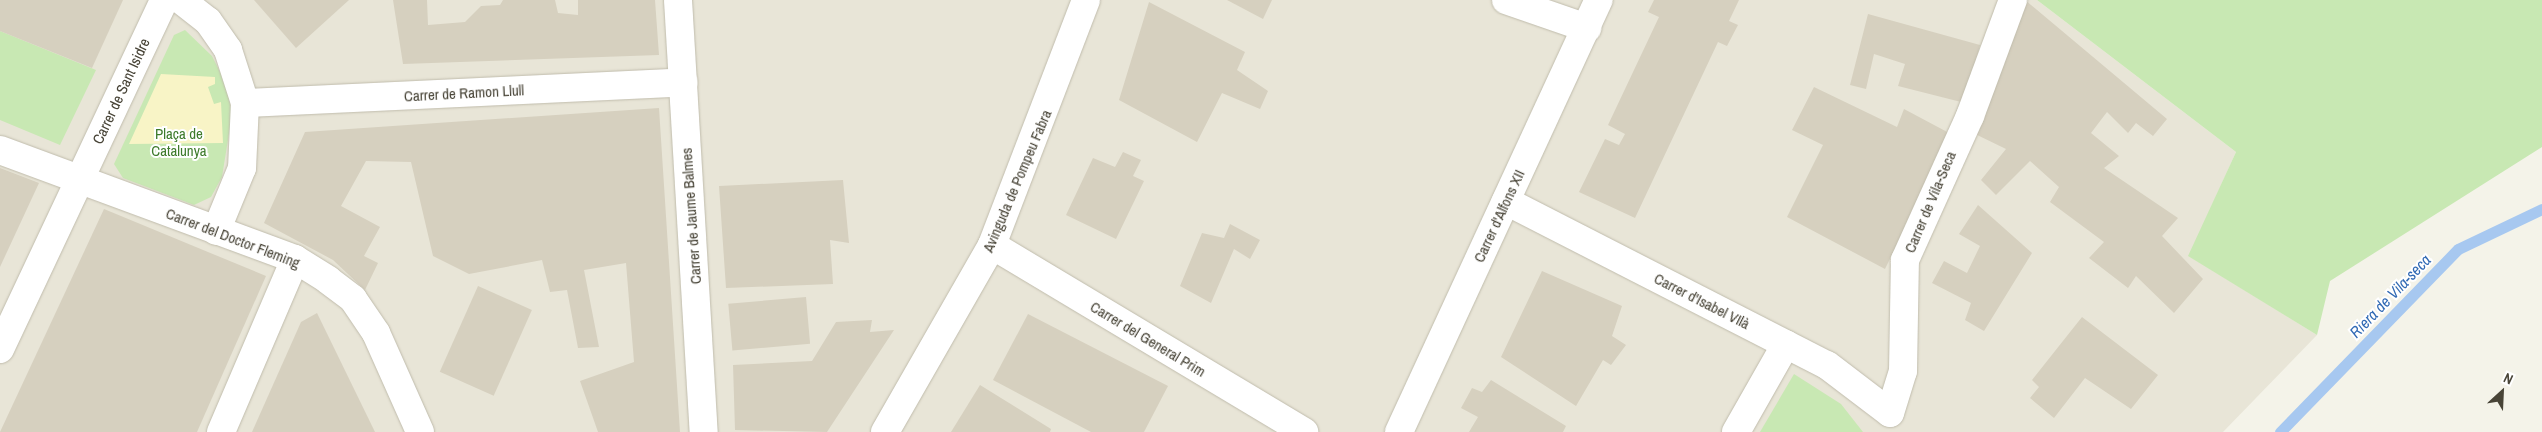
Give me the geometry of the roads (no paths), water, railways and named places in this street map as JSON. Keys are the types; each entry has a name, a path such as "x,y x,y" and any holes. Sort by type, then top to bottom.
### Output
{"street":[{"name":"Carrer de Sant Isidre","path":"0,350 164,0"},
{"path":"181,0 208,21 224,43 236,68 246,103 242,168 216,231"},
{"name":"Carrer de Jaume Balmes","path":"678,0 704,432"},
{"name":"Avinguda de Pompeu Fabra","path":"885,432 992,245 1086,0"},
{"path":"1506,0 1586,28"},
{"name":"Carrer d'Alfons XII","path":"1399,432 1599,0"},
{"name":"Carrer de Vila-Seca","path":"1893,423 1902,371 1905,260 1970,116 2013,0"},
{"name":"Carrer de Ramon Llull","path":"246,103 683,82"},
{"name":"Carrer del Doctor Fleming","path":"0,150 78,182 295,259 353,299 376,333 420,432"},
{"name":"Carrer d'Isabel VIlà","path":"1506,201 1827,365 1893,423"},
{"name":"Carrer del General Prim","path":"992,245 1304,432"},
{"path":"221,432 295,259"},
{"path":"1736,432 1786,344"}],"waterway":[{"name":"Riera de Vila-seca","path":"2280,432 2458,249 2542,209"}],"park label":[{"name":"Plaça de Catalunya","path":"179,142"}]}
